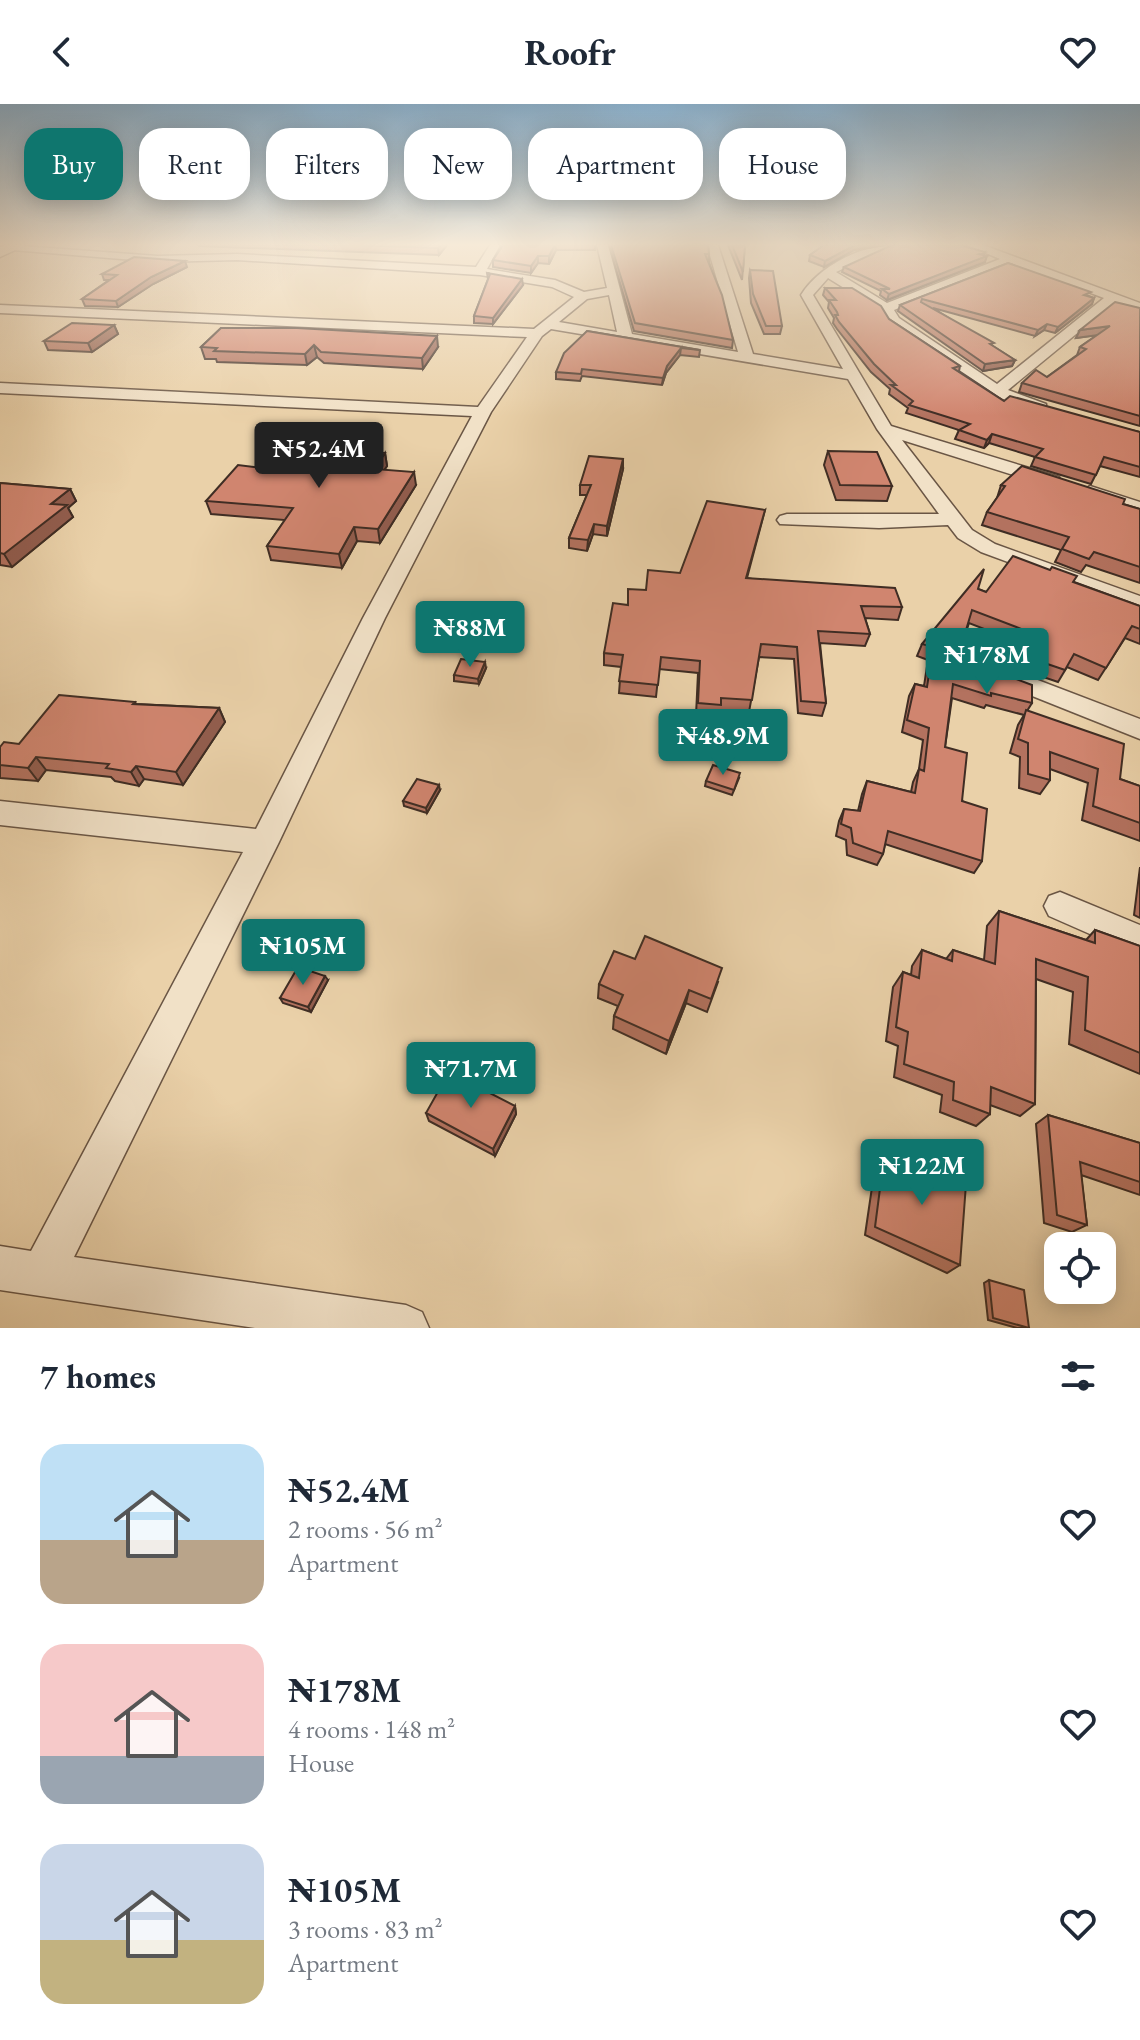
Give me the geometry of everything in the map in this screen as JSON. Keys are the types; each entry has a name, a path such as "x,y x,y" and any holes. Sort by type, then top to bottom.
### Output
{"street":[{"path":"406,1328 21,1272 264,842 374,618 483,412 542,328 575,302"},
{"path":"617,302 626,339"},
{"path":"730,302 747,357"},
{"path":"811,302 885,429 965,534 988,548 1140,604"},
{"path":"876,302 886,308 894,321 997,391 1051,410"},
{"path":"886,308 901,302"},
{"path":"997,391 1107,302"},
{"path":"0,309 542,328 851,375"},
{"path":"0,388 483,412"},
{"path":"885,429 1140,508"},
{"path":"787,520 879,522 955,519"},
{"path":"978,666 1140,729"},
{"path":"0,813 264,842"},
{"path":"1060,906 1140,941"}],"building":[{"path":"479,302 505,302 493,318 474,316"},
{"path":"629,302 724,302 733,340 635,323"},
{"path":"756,302 778,302 782,326 766,326"},
{"path":"830,302 875,302 889,319 960,366 953,368 1004,401 1010,396 1140,432 1140,467 1104,457 1096,475 1035,457 1043,449 992,434 987,440 959,430 970,424 909,405 913,401 891,385 896,385 839,322 835,315 838,315"},
{"path":"921,302 994,343 990,344 1015,360 985,364 900,305"},
{"path":"934,302 1089,302 1058,327 1047,324 1038,330"},
{"path":"1115,302 1140,308 1140,416 1022,383 1036,370 1047,377 1086,349 1080,347 1110,326 1080,330"},
{"path":"72,323 114,325 88,343 44,341"},
{"path":"221,328 297,328 437,336 422,358 321,352 314,345 305,354 214,351 217,348 201,347"},
{"path":"587,331 700,350 681,348 667,366 663,378 582,369 581,374 556,372 564,353"},
{"path":"293,433 380,440 372,452 385,453 374,469 414,472 378,529 354,527 339,554 267,546 293,508 206,501 238,465 262,468"},
{"path":"828,451 877,452 892,486 840,485"},
{"path":"589,456 623,459 607,526 594,524 588,540 569,538 591,485 580,485"},
{"path":"1022,466 1125,499 1123,504 1140,509 1140,567 1094,552 1089,559 1062,549 1069,537 987,512 1005,486 1001,485"},
{"path":"0,483 70,489 51,504 67,505 4,554 0,553"},
{"path":"707,501 765,510 746,578 895,588 902,607 861,606 870,634 818,631 826,703 801,701 797,647 761,644 752,700 721,698 721,705 698,703 700,661 661,657 658,685 619,681 623,655 604,653 613,603 628,605 628,589 646,590 648,570 680,573"},
{"path":"1013,556 1077,576 1073,582 1140,606 1140,629 1132,626 1106,668 1074,654 1065,670 1018,654 1024,630 972,610 958,657 1032,685 1032,703 991,693 991,696 953,684 945,747 967,753 962,801 987,809 982,861 888,831 883,854 853,843 851,828 841,824 844,809 860,811 867,781 915,793 919,769 924,771 929,728 907,720 915,684 927,687 933,647 922,644 984,569 978,589 986,592"},
{"path":"461,659 485,662 478,679 454,675"},
{"path":"59,695 135,702 133,704 219,708 176,772 136,766 131,772 106,768 109,764 36,757 28,768 0,765 0,747 4,742 19,744"},
{"path":"1026,710 1124,744 1120,779 1140,786 1140,823 1093,806 1098,769 1050,752 1050,780 1028,774 1028,743 1018,739"},
{"path":"713,765 740,773 734,790 706,781"},
{"path":"417,779 439,785 426,808 403,801"},
{"path":"999,911 1095,943 1095,930 1140,946 1140,1053 1085,1030 1088,977 1036,959 1035,1104 991,1087 990,1114 953,1100 954,1082 904,1064 908,1032 896,1027 903,972 919,978 922,950 952,961 953,950 995,964"},
{"path":"645,936 722,968 711,999 689,990 669,1041 614,1016 623,995 599,984 614,951 635,959"},
{"path":"298,967 325,976 308,1007 280,998"},
{"path":"449,1072 515,1106 493,1149 426,1113"},
{"path":"1048,1115 1140,1143 1140,1182 1080,1162 1087,1225 1057,1215"},
{"path":"885,1150 966,1184 960,1265 875,1227"},
{"path":"989,1280 1024,1290 1029,1328 993,1318"}]}
